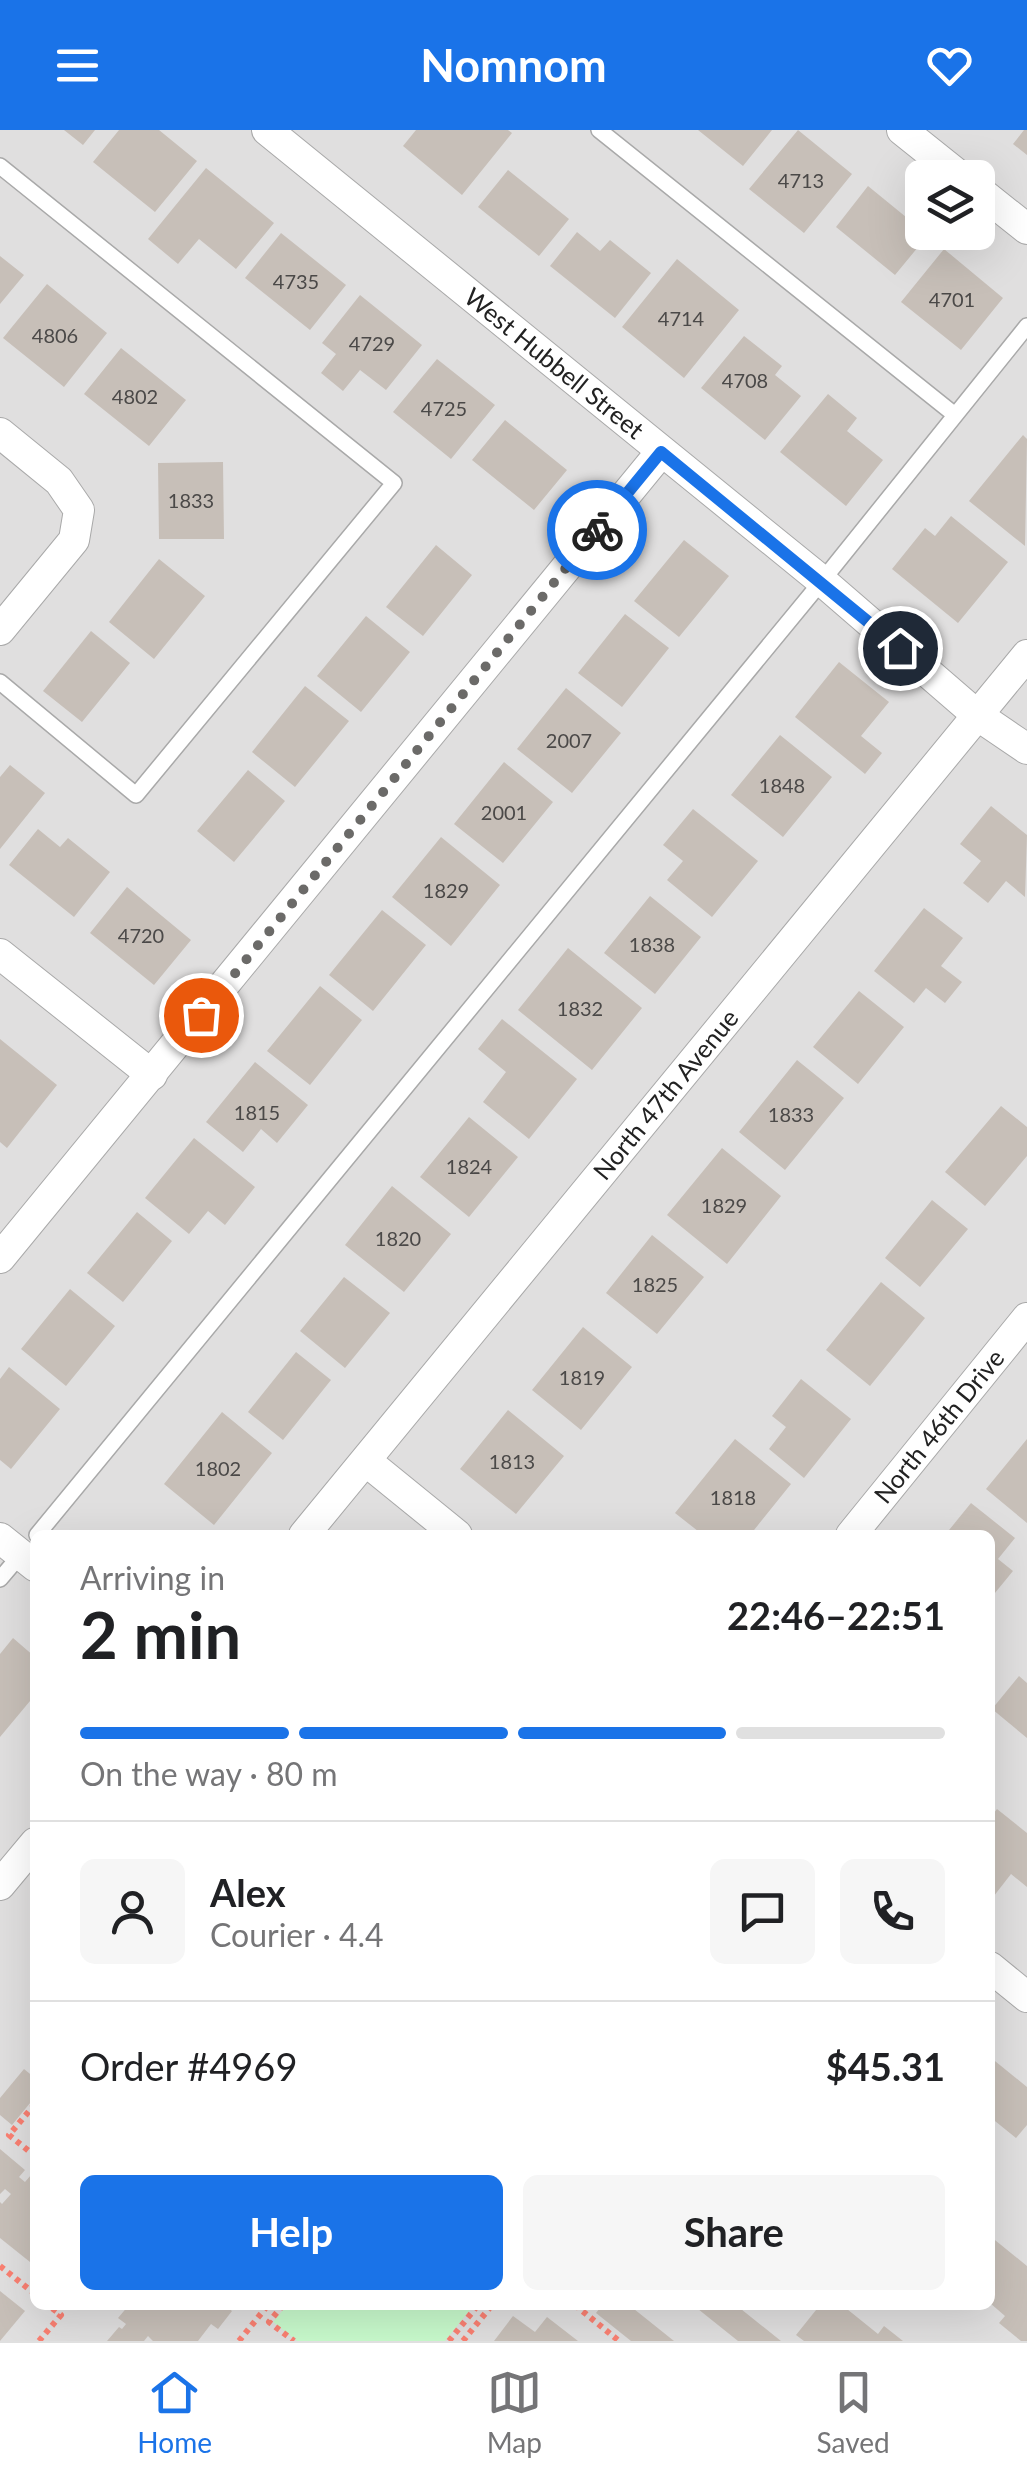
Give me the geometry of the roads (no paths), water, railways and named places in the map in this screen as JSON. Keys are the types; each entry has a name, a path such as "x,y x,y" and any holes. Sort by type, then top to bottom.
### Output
{"street":[{"name":"West Hubbell Street","path":"267,130 822,581 977,715 1027,749"},
{"path":"922,136 945,160"},
{"path":"995,204 1027,229"},
{"path":"0,433 59,481 80,510 74,540 0,630"},
{"path":"0,1258 661,452"},
{"name":"North 47th Avenue","path":"308,1530 1027,656"},
{"path":"0,954 152,1075"},
{"name":"North 46th Drive","path":"855,1530 1027,1318"},
{"path":"366,1461 451,1530"},
{"path":"0,1885 30,1848"},
{"path":"995,1971 1027,1997"}],"lane":[{"path":"599,130 955,416"},
{"path":"0,166 394,483 136,795 0,682"},
{"path":"38,1530 822,581 1027,326"},
{"path":"0,1579 25,1546"}]}
